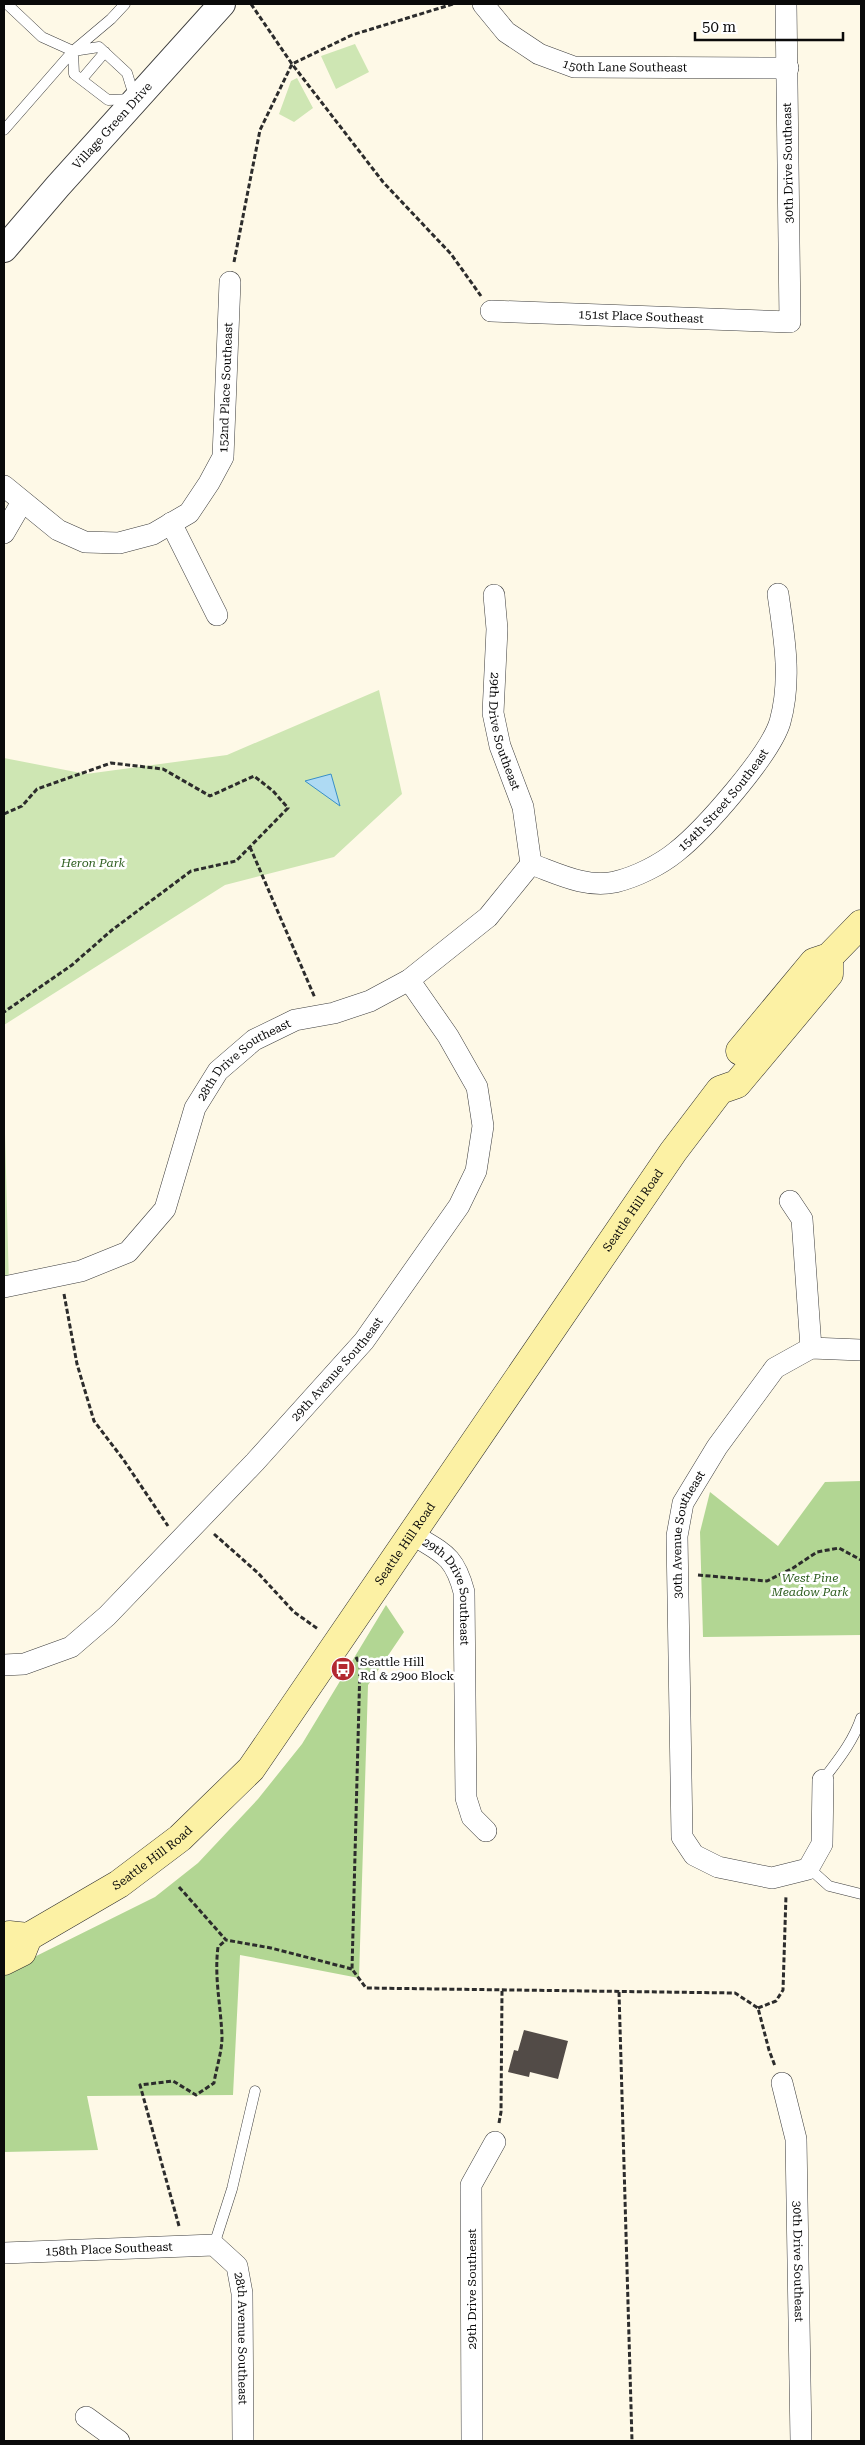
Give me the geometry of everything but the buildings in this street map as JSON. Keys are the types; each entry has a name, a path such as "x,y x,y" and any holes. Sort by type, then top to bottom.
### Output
{"main road":[{"name":"Seattle Hill Road","path":"4,1961 22,1952 16,1937 119,1884 180,1838 251,1769 673,1152 720,1090 720,1074 814,962 829,957 861,924"}],"street":[{"name":"Village Green Drive","path":"4,249 135,99 222,4"},
{"name":"150th Lane Southeast","path":"484,4 506,32 539,54 574,67 788,68"},
{"name":"30th Drive Southeast","path":"786,4 790,322"},
{"name":"152nd Place Southeast","path":"4,486 58,530 85,542 119,543 153,534 189,513 210,483 223,457 230,282"},
{"name":"151st Place Southeast","path":"491,311 790,322"},
{"path":"4,533 22,502"},
{"path":"171,523 217,615"},
{"name":"154th Street Southeast","path":"531,864 584,884 614,882 642,873 676,852 710,820 767,750 780,722 787,679 785,641 778,594"},
{"name":"29th Drive Southeast","path":"494,595 497,629 493,713 500,746 524,807 531,864"},
{"name":"28th Drive Southeast","path":"6,1287 61,1277 128,1252 165,1209 195,1108 218,1071 254,1040 295,1020 322,1015 370,1001 409,980 488,917 531,864"},
{"name":"29th Avenue Southeast","path":"4,1665 24,1664 71,1647 107,1616 255,1462 364,1341 459,1206 476,1171 483,1126 477,1087 448,1036 409,980"},
{"path":"790,1200 802,1219 811,1348 861,1350"},
{"name":"30th Avenue Southeast","path":"809,1868 772,1878 718,1867 694,1855 682,1837 680,1818 677,1536 682,1503 717,1447 775,1368 811,1348"},
{"name":"29th Drive Southeast","path":"412,1534 450,1558 460,1576 464,1592 466,1798 472,1817 486,1831"},
{"path":"809,1868 822,1844 823,1780"},
{"name":"30th Drive Southeast","path":"782,2083 796,2139 801,2441"},
{"name":"29th Drive Southeast","path":"472,2441 471,2185 495,2142"},
{"name":"158th Place Southeast","path":"4,2253 214,2245"},
{"name":"28th Avenue Southeast","path":"214,2245 237,2266 242,2292 244,2441"},
{"path":"86,2417 119,2441"}],"lane":[{"path":"7,4 42,37 73,52 99,47 127,72 135,99 108,100 74,74 73,52"},
{"path":"4,130 73,52 111,19 125,4"},
{"path":"82,79 104,52"},
{"path":"823,1780 852,1739 861,1718"},
{"path":"809,1868 829,1886 861,1894"},
{"path":"214,2245 232,2189 255,2091"}],"path":[{"path":"251,4 292,64 383,182 451,254 491,311"},
{"path":"230,282 260,130 292,64 352,35 453,4"},
{"path":"4,814 22,806 37,789 111,763 163,769 210,796 254,776 273,791 288,808 236,861 191,871 112,930 72,965 4,1012"},
{"path":"250,847 322,1015"},
{"path":"61,1277 77,1364 94,1421 179,1541"},
{"path":"199,1520 258,1573 294,1612 319,1629"},
{"path":"677,1574 724,1576 767,1581 793,1568 818,1552 839,1548 861,1560"},
{"path":"354,1652 360,1664 352,1969 366,1988 735,1993 758,2008 769,2050 782,2083"},
{"path":"758,2008 776,2001 783,1990 787,1906 784,1875"},
{"path":"178,1887 226,1940 272,1948 352,1969"},
{"path":"185,2246 140,2085 173,2081 196,2095 214,2083 222,2038 216,1994 216,1960 218,1947 226,1940"},
{"path":"495,2142 501,2112 502,1991"},
{"path":"619,1992 632,2441"}],"green space":[{"path":"355,44 369,72 336,89 321,56"},
{"path":"297,78 313,108 294,122 279,114 291,81"},
{"name":"Heron Park","path":"379,690 402,794 334,857 225,885 4,1025 4,758 86,774 227,755"},
{"path":"4,1095 9,1287 4,1287"},
{"name":"West Pine Meadow Park","path":"861,1481 861,1635 703,1637 700,1532 710,1492 778,1546 825,1482"},
{"path":"386,1605 404,1632 368,1685 359,1978 240,1955 233,2095 87,2096 98,2150 4,2152 4,1972 155,1897 198,1863 258,1799 302,1744"}],"water":[{"path":"331,774 340,806 305,781"}],"place":[{"name":"Seattle Hill Rd & 2900 Block","path":"343,1669"}]}
